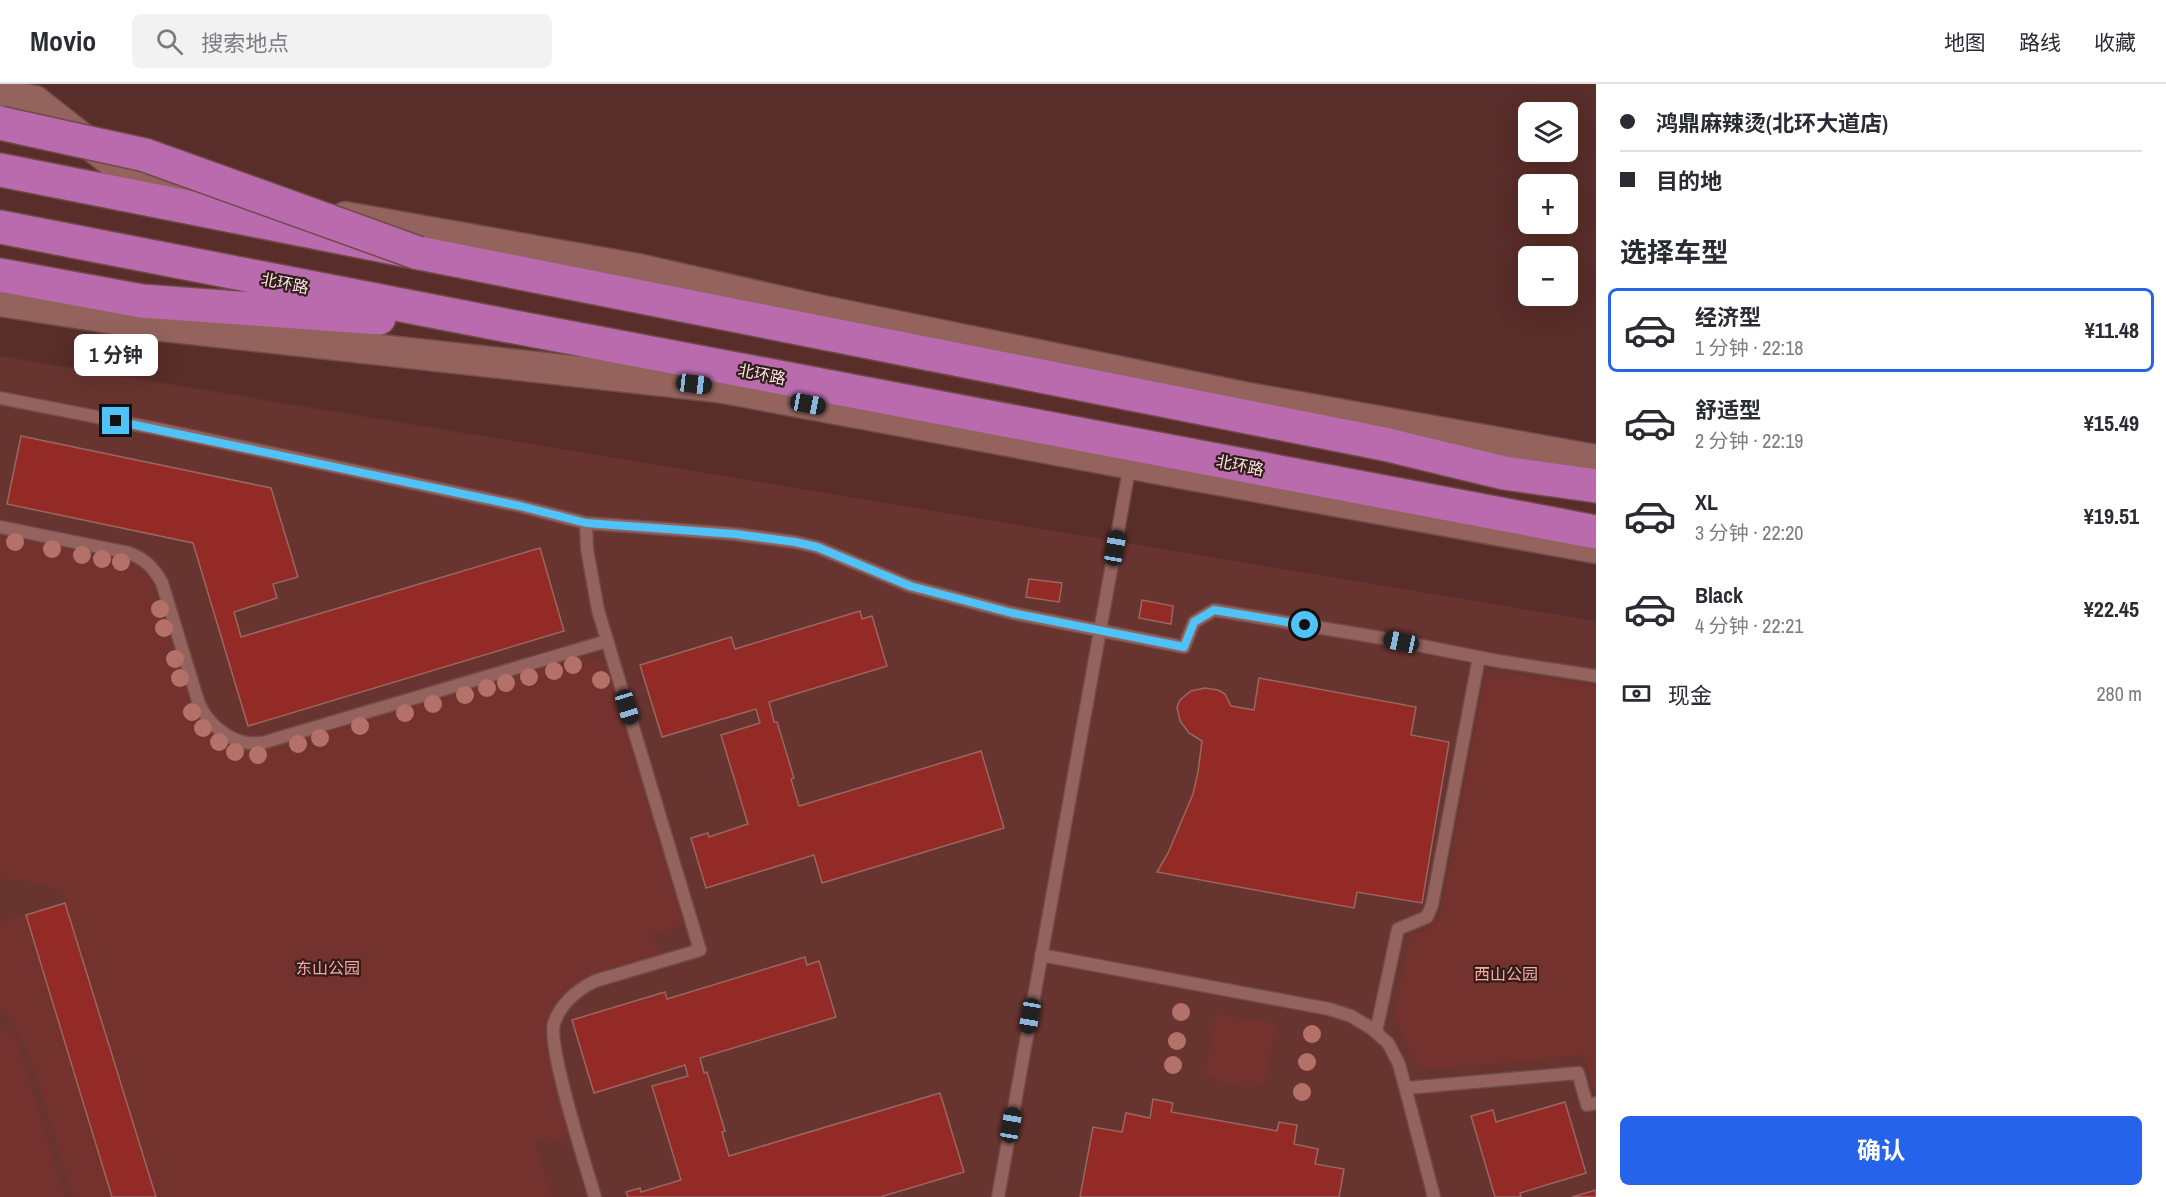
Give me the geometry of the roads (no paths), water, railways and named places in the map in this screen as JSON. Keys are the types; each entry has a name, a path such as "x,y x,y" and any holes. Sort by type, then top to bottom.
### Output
{"highway":[{"path":"0,123 145,155 418,253"},
{"path":"0,170 1384,444 1504,473 1596,486"},
{"name":"北环路","path":"0,227 1596,532"},
{"path":"0,275 142,301 331,316 504,325"}],"street":[{"path":"0,94 34,101 115,164 168,181 339,216 638,269 819,310 1243,398 1596,460"},
{"path":"0,301 154,325 718,387 1596,548"}],"lane":[{"path":"0,398 520,506 586,523 735,534 795,542 817,547 910,586 1012,613 1184,647 1194,622 1214,610 1596,676"},
{"path":"998,1197 1130,464"},
{"path":"586,523 587,549 598,610 700,950 595,981 569,998 554,1024 556,1056 595,1197"},
{"path":"0,527 141,557 150,565 162,583 204,715 220,730 244,743 262,743 608,641"},
{"path":"1376,1032 1398,929 1427,917 1432,905 1479,657"},
{"path":"1041,955 1329,1009 1351,1016 1388,1042 1399,1064 1434,1197"},
{"path":"1406,1088 1578,1073 1587,1106 1596,1103"}],"park label":[{"name":"东山公园","path":"328,968"},
{"name":"西山公园","path":"1506,974"}]}
